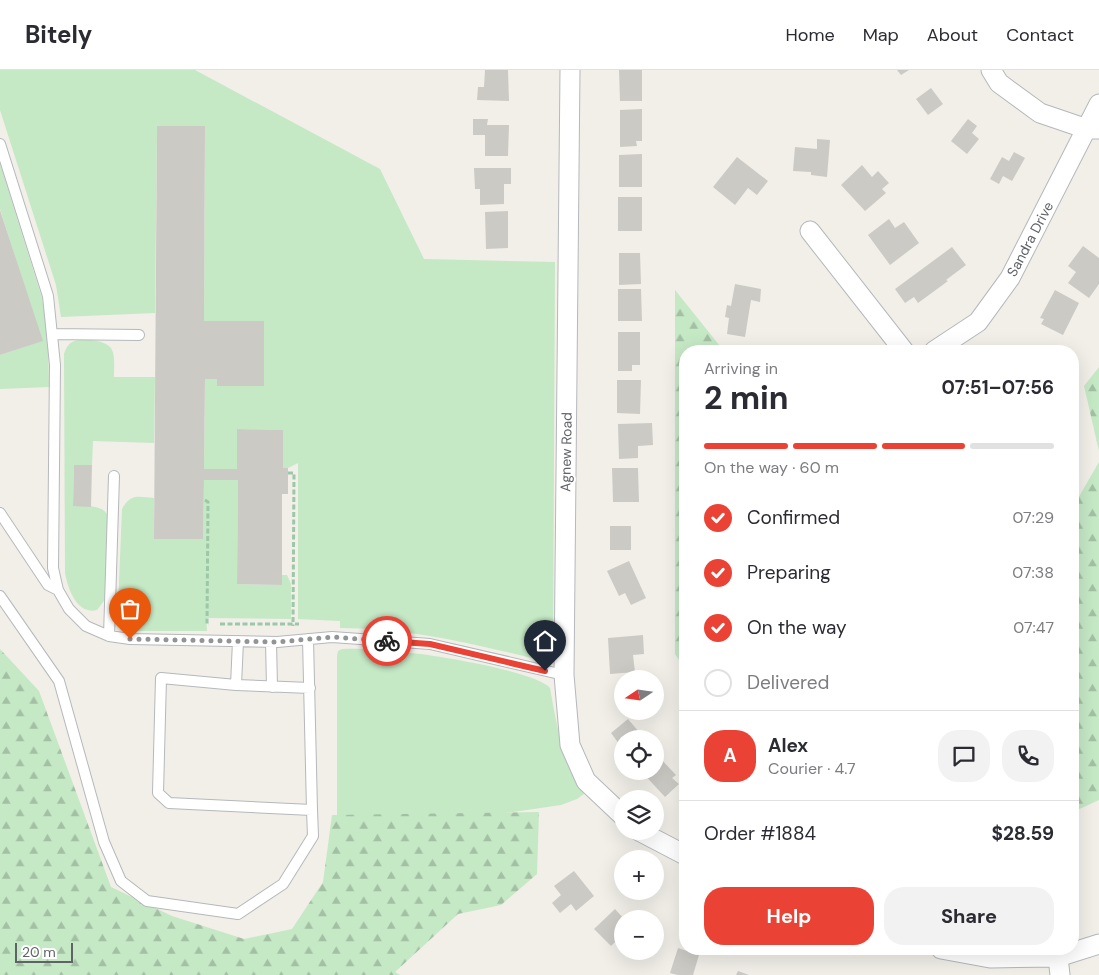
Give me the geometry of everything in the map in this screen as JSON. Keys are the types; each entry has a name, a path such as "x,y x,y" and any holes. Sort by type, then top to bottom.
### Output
{"street":[{"name":"Agnew Road","path":"570,70 564,675 570,745 586,781 614,807"},
{"path":"991,70 999,83 1040,112 1093,129"},
{"name":"Sandra Drive","path":"943,345 978,322 1010,278 1093,129 1099,104"},
{"path":"810,231 899,345"},
{"path":"657,840 679,852"},
{"path":"974,955 1059,966 1099,944"}],"lane":[{"path":"0,144 48,296 55,365 53,568 58,590 69,609 86,626 109,636 130,639 271,642 332,637 430,644 564,675"},
{"path":"52,334 138,335"},
{"path":"109,636 114,476"},
{"path":"0,513 48,585 58,590"},
{"path":"0,596 59,681 104,842 121,881 147,901 238,914 283,884 313,836 308,639"},
{"path":"236,685 238,642"},
{"path":"271,642 272,687"},
{"path":"310,688 236,685 161,678 158,794 169,803 312,810"}],"path":[{"path":"288,473 294,473 294,624 291,641"},
{"path":"205,500 208,502 207,624 303,624"}],"green space":[{"path":"0,70 195,70 380,169 424,259 555,262 553,649 550,655 541,659 535,659 438,637 340,628 340,621 298,619 298,463 288,468 283,468 283,430 238,429 237,469 204,469 205,379 264,386 264,322 204,321 205,126 157,126 155,313 61,317 56,285 0,110"},
{"path":"0,164 42,298 48,338 49,387 0,389 0,355 42,341 0,209"},
{"path":"675,290 719,345 679,345 679,660 675,654"},
{"path":"90,340 106,344 113,351 114,377 155,377 154,443 93,441 92,465 74,465 73,506 88,506 102,509 108,516 107,597 97,610 90,611 79,605 71,593 65,573 64,354 68,345 74,341"},
{"path":"1099,367 1099,451 1084,386"},
{"path":"1099,462 1099,800 1079,809 1079,497"},
{"path":"204,480 238,480 237,584 281,585 282,575 287,575 291,584 291,619 206,618 207,631 139,631 128,627 124,623 118,607 122,509 132,498 154,498 154,539 203,539"},
{"path":"0,649 39,691 111,887 172,916 244,939 292,929 323,882 332,815 539,812 537,874 501,905 458,914 395,972 400,975 0,975"},
{"path":"342,649 385,650 423,654 507,670 542,682 550,688 565,756 584,794 561,805 457,820 337,820 337,656 338,651"}],"building":[{"path":"485,70 508,70 509,101 477,100 478,87 484,87"},
{"path":"619,70 642,70 642,101 620,101"},
{"path":"897,70 909,70 901,75"},
{"path":"931,88 943,104 928,115 916,99"},
{"path":"642,109 642,141 636,141 637,146 620,147 620,110"},
{"path":"473,119 488,119 487,125 509,125 508,156 485,156 485,135 473,135"},
{"path":"968,119 977,126 972,133 979,139 967,154 951,141"},
{"path":"157,126 205,126 204,321 264,321 264,386 217,386 217,379 205,379 204,469 237,469 237,429 283,430 283,468 288,468 288,494 282,494 282,585 237,584 238,480 204,480 203,539 154,539"},
{"path":"817,139 830,140 827,177 811,175 811,172 793,171 795,147 817,149"},
{"path":"1014,152 1025,158 1012,181 1003,176 999,184 990,179 1002,157 1009,161"},
{"path":"642,154 642,187 619,187 619,155"},
{"path":"737,157 768,181 757,195 748,188 735,205 713,187"},
{"path":"862,165 872,177 878,171 889,183 882,189 886,193 865,211 841,185"},
{"path":"474,168 511,168 511,184 504,184 504,204 480,205 480,189 475,189"},
{"path":"618,197 642,197 642,231 618,231"},
{"path":"0,210 43,341 0,355"},
{"path":"508,211 508,248 486,249 485,212"},
{"path":"889,219 895,228 904,222 919,243 890,265 868,235"},
{"path":"1083,246 1099,258 1099,284 1089,298 1068,283 1076,272 1068,266"},
{"path":"952,247 966,265 918,303 914,297 905,303 895,289"},
{"path":"619,253 640,253 641,284 619,285"},
{"path":"735,284 761,289 760,302 751,300 745,337 727,334 729,318 725,317 727,305 731,306"},
{"path":"618,289 641,289 642,321 618,321"},
{"path":"1055,290 1079,303 1063,335 1041,324 1044,319 1040,318"},
{"path":"618,332 640,332 640,365 632,365 632,371 618,371"},
{"path":"617,380 641,380 640,414 617,413"},
{"path":"652,423 653,445 638,446 638,458 619,459 618,424"},
{"path":"74,465 92,465 91,507 73,506"},
{"path":"612,468 638,468 639,502 613,502"},
{"path":"610,526 631,526 631,550 610,550"},
{"path":"629,561 646,598 631,605 625,593 619,596 607,571"},
{"path":"643,635 644,654 633,655 635,670 614,670 614,674 610,674 608,638"},
{"path":"629,720 637,730 615,730"},
{"path":"664,762 676,775 672,778 679,784 665,797 664,790 659,790 649,780 664,780"},
{"path":"574,871 594,896 576,911 571,904 560,913 552,903 561,895 554,886"},
{"path":"615,909 614,943 611,946 594,929"},
{"path":"678,948 679,955 699,955 693,975 670,973"},
{"path":"738,971 749,975 736,975"}],"way so far":[{"path":"130,639 277,642 332,637 387,641"}],"route":[{"path":"387,641 430,644 545,671"}]}
